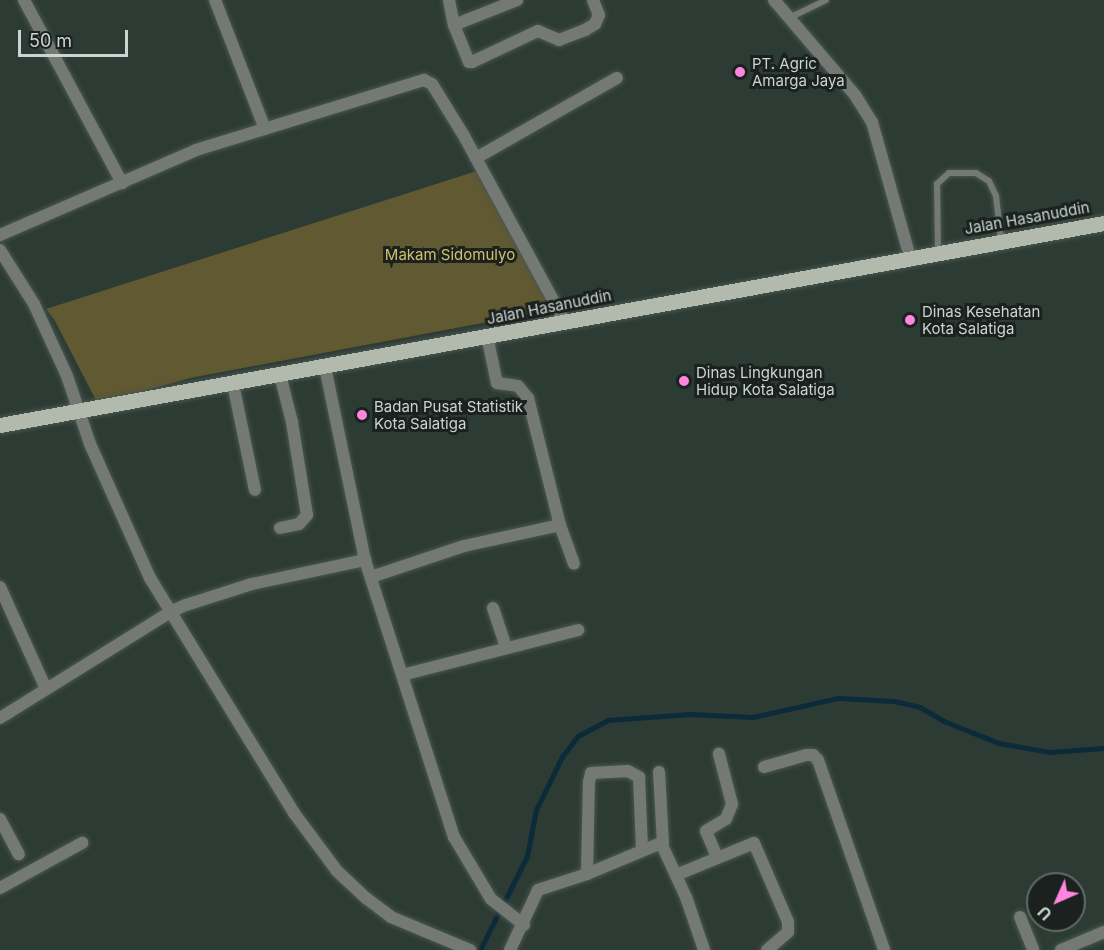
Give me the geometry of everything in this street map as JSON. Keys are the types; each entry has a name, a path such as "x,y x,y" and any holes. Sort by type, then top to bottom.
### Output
{"main road":[{"name":"Jalan Hasanuddin","path":"0,425 325,367 1001,240 1104,223"}],"street":[{"path":"24,0 122,183"},
{"path":"215,0 265,129"},
{"path":"449,0 454,24 469,62 538,31 559,40 585,30 595,24 599,15 593,0"},
{"path":"454,24 518,0"},
{"path":"774,0 855,95 872,122 910,257"},
{"path":"476,158 617,78"},
{"path":"0,235 196,150 424,80 432,84 476,158 565,322"},
{"path":"0,250 34,304 67,376 78,412 150,578 294,813 337,871 391,916 467,948"},
{"path":"488,336 497,383 518,386 528,398 560,525 574,564"},
{"path":"325,367 365,560 454,837 491,899 524,925"},
{"path":"280,375 292,422 307,515 302,522 280,528"},
{"path":"233,384 255,490"},
{"path":"371,577 464,546 560,525"},
{"path":"0,718 170,612 252,584 365,560"},
{"path":"0,587 46,689"},
{"path":"493,608 506,647"},
{"path":"402,675 578,630"},
{"path":"717,857 706,831 726,819 732,804 719,754"},
{"path":"764,767 806,755 813,755 818,760 884,950"},
{"path":"587,874 591,773 628,771 639,777 642,850"},
{"path":"659,772 663,844 704,950"},
{"path":"0,819 19,854"},
{"path":"0,888 82,843"},
{"path":"676,875 754,843 788,922 788,932 767,950"},
{"path":"510,950 524,925 533,895 538,890 587,874 642,850 663,844"},
{"path":"1020,917 1033,950"},
{"path":"1061,950 1104,932"}],"lane":[{"path":"788,18 826,0"},
{"path":"938,252 936,184 949,173 976,173 989,181 996,196 1001,240"}],"green space":[{"name":"Makam Sidomulyo","path":"483,169 557,309 190,378 98,404 55,321 46,309"}],"waterway":[{"path":"480,950 527,856 536,810 562,757 578,736 608,720 690,714 753,717 838,698 894,701 920,707 944,721 999,743 1050,752 1104,748"}],"place":[{"name":"PT. Agric Amarga Jaya","path":"740,72"},
{"name":"Dinas Kesehatan Kota Salatiga","path":"910,320"},
{"name":"Dinas Lingkungan Hidup Kota Salatiga","path":"684,381"},
{"name":"Badan Pusat Statistik Kota Salatiga","path":"362,415"}]}
